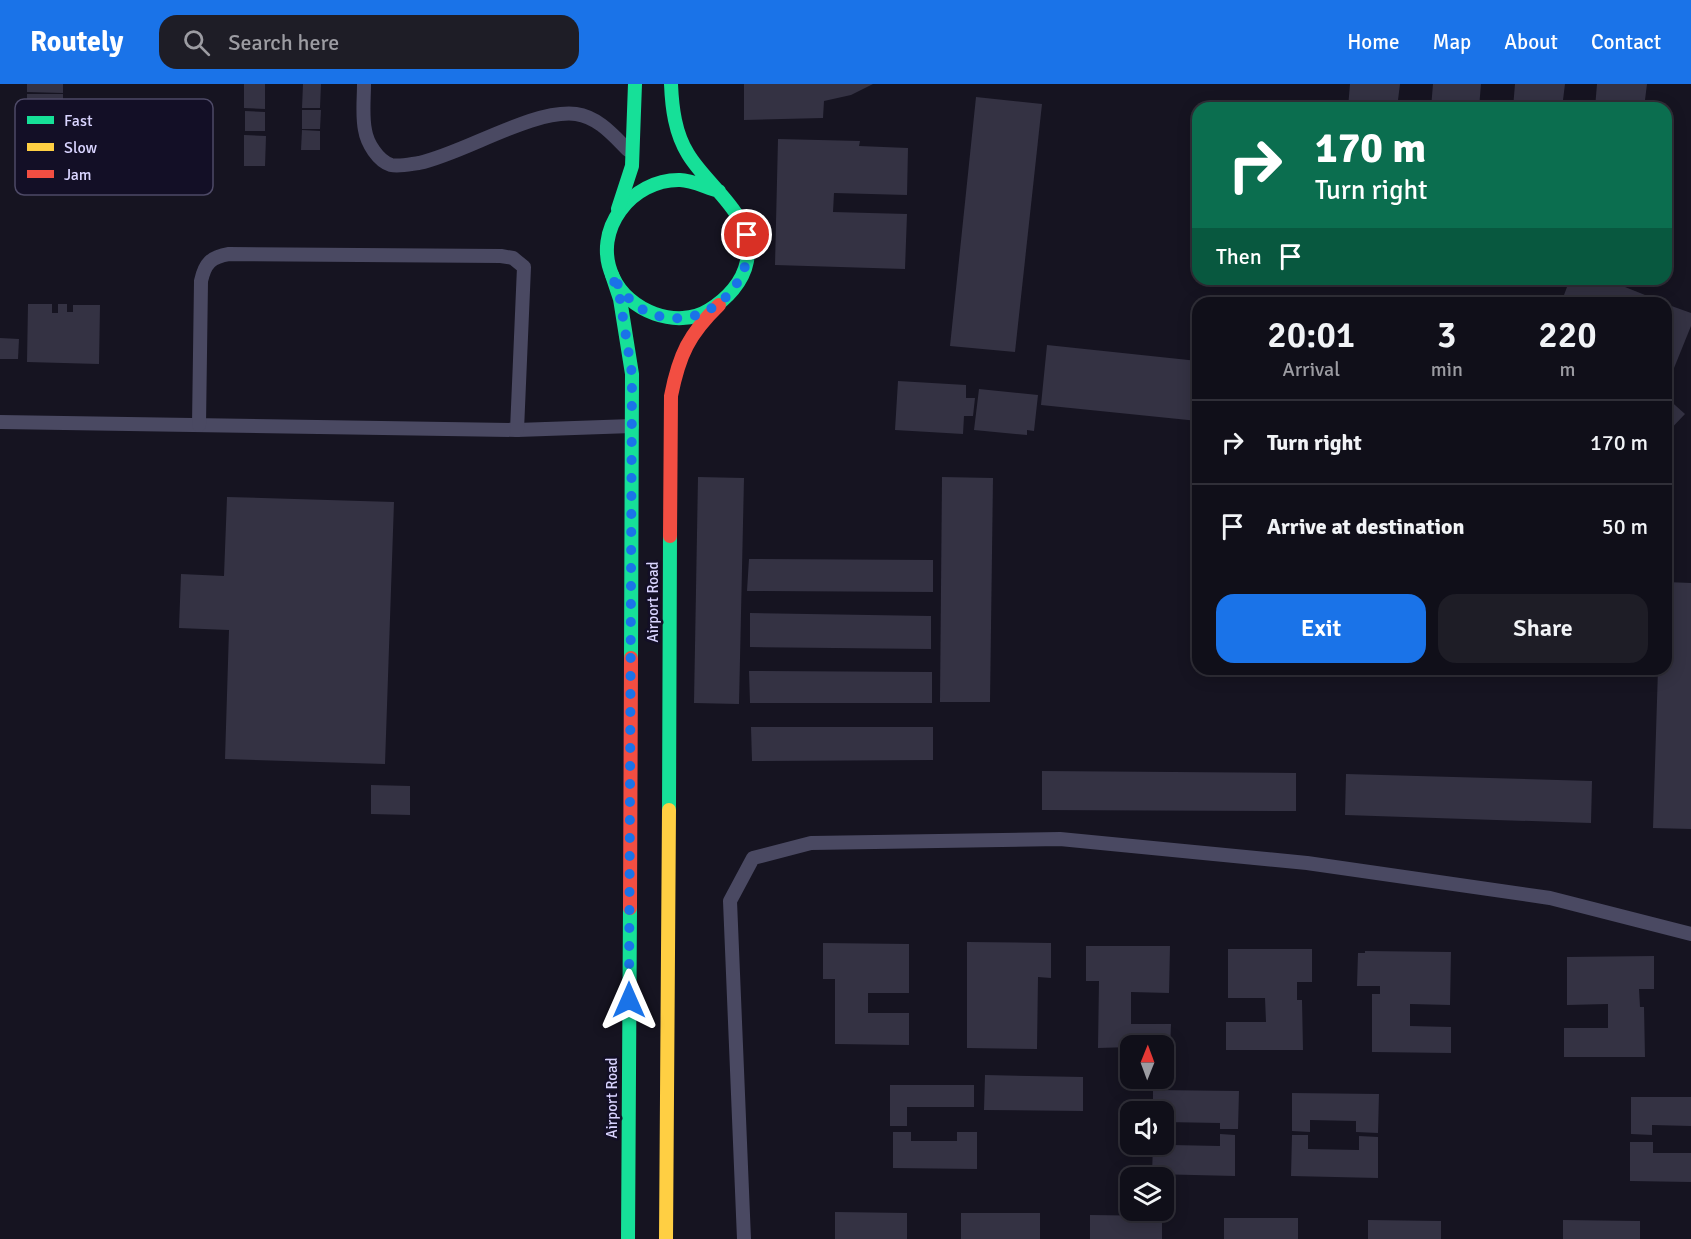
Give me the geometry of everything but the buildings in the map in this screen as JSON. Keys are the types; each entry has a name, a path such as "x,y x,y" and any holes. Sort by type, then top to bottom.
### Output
{"main road":[{"path":"635,84 633,154 618,209 609,230 606,253 612,275 626,297 646,312 671,319 696,316 719,305 737,286 747,261 747,235 737,210 688,154 678,129 671,84"},
{"path":"618,209 633,192 654,182 676,178 698,181 719,191"},
{"name":"Airport Road","path":"612,275 620,299 628,338 632,374 628,1239"},
{"name":"Airport Road","path":"666,1239 671,396 679,355 695,327 719,305"}],"lane":[{"path":"364,84 365,130 377,156 391,165 435,159 536,120 557,115 576,114 591,119 607,129 633,154"},
{"path":"200,425 201,280 204,266 215,256 501,256 513,258 524,267 517,430"},
{"path":"0,422 517,430 632,426"},
{"path":"744,1239 730,901 753,858 811,843 1060,839 1307,863 1550,898 1691,934"}],"traffic: fast":[{"path":"618,209 632,166 635,84"},
{"path":"671,84 672,102 680,138 697,167 707,179 718,191 728,203 737,216 748,244 747,261 742,276 728,295 709,310 696,316 669,317 642,308 620,289 613,277 608,259 607,242 620,210 646,188 662,182 685,180 714,190 719,191"},
{"path":"612,275 620,299 632,374 631,658"},
{"path":"669,810 670,536"},
{"path":"628,1239 630,908"}],"traffic: slow":[{"path":"666,1239 669,810"}],"traffic: jam":[{"path":"670,536 671,396 687,346 700,326 719,305"},
{"path":"630,908 631,658"}],"route":[{"path":"629,1000 632,374 628,338 620,299 612,275 626,297 646,312 671,319 696,316 719,305 737,286 747,261 747,235"}]}
